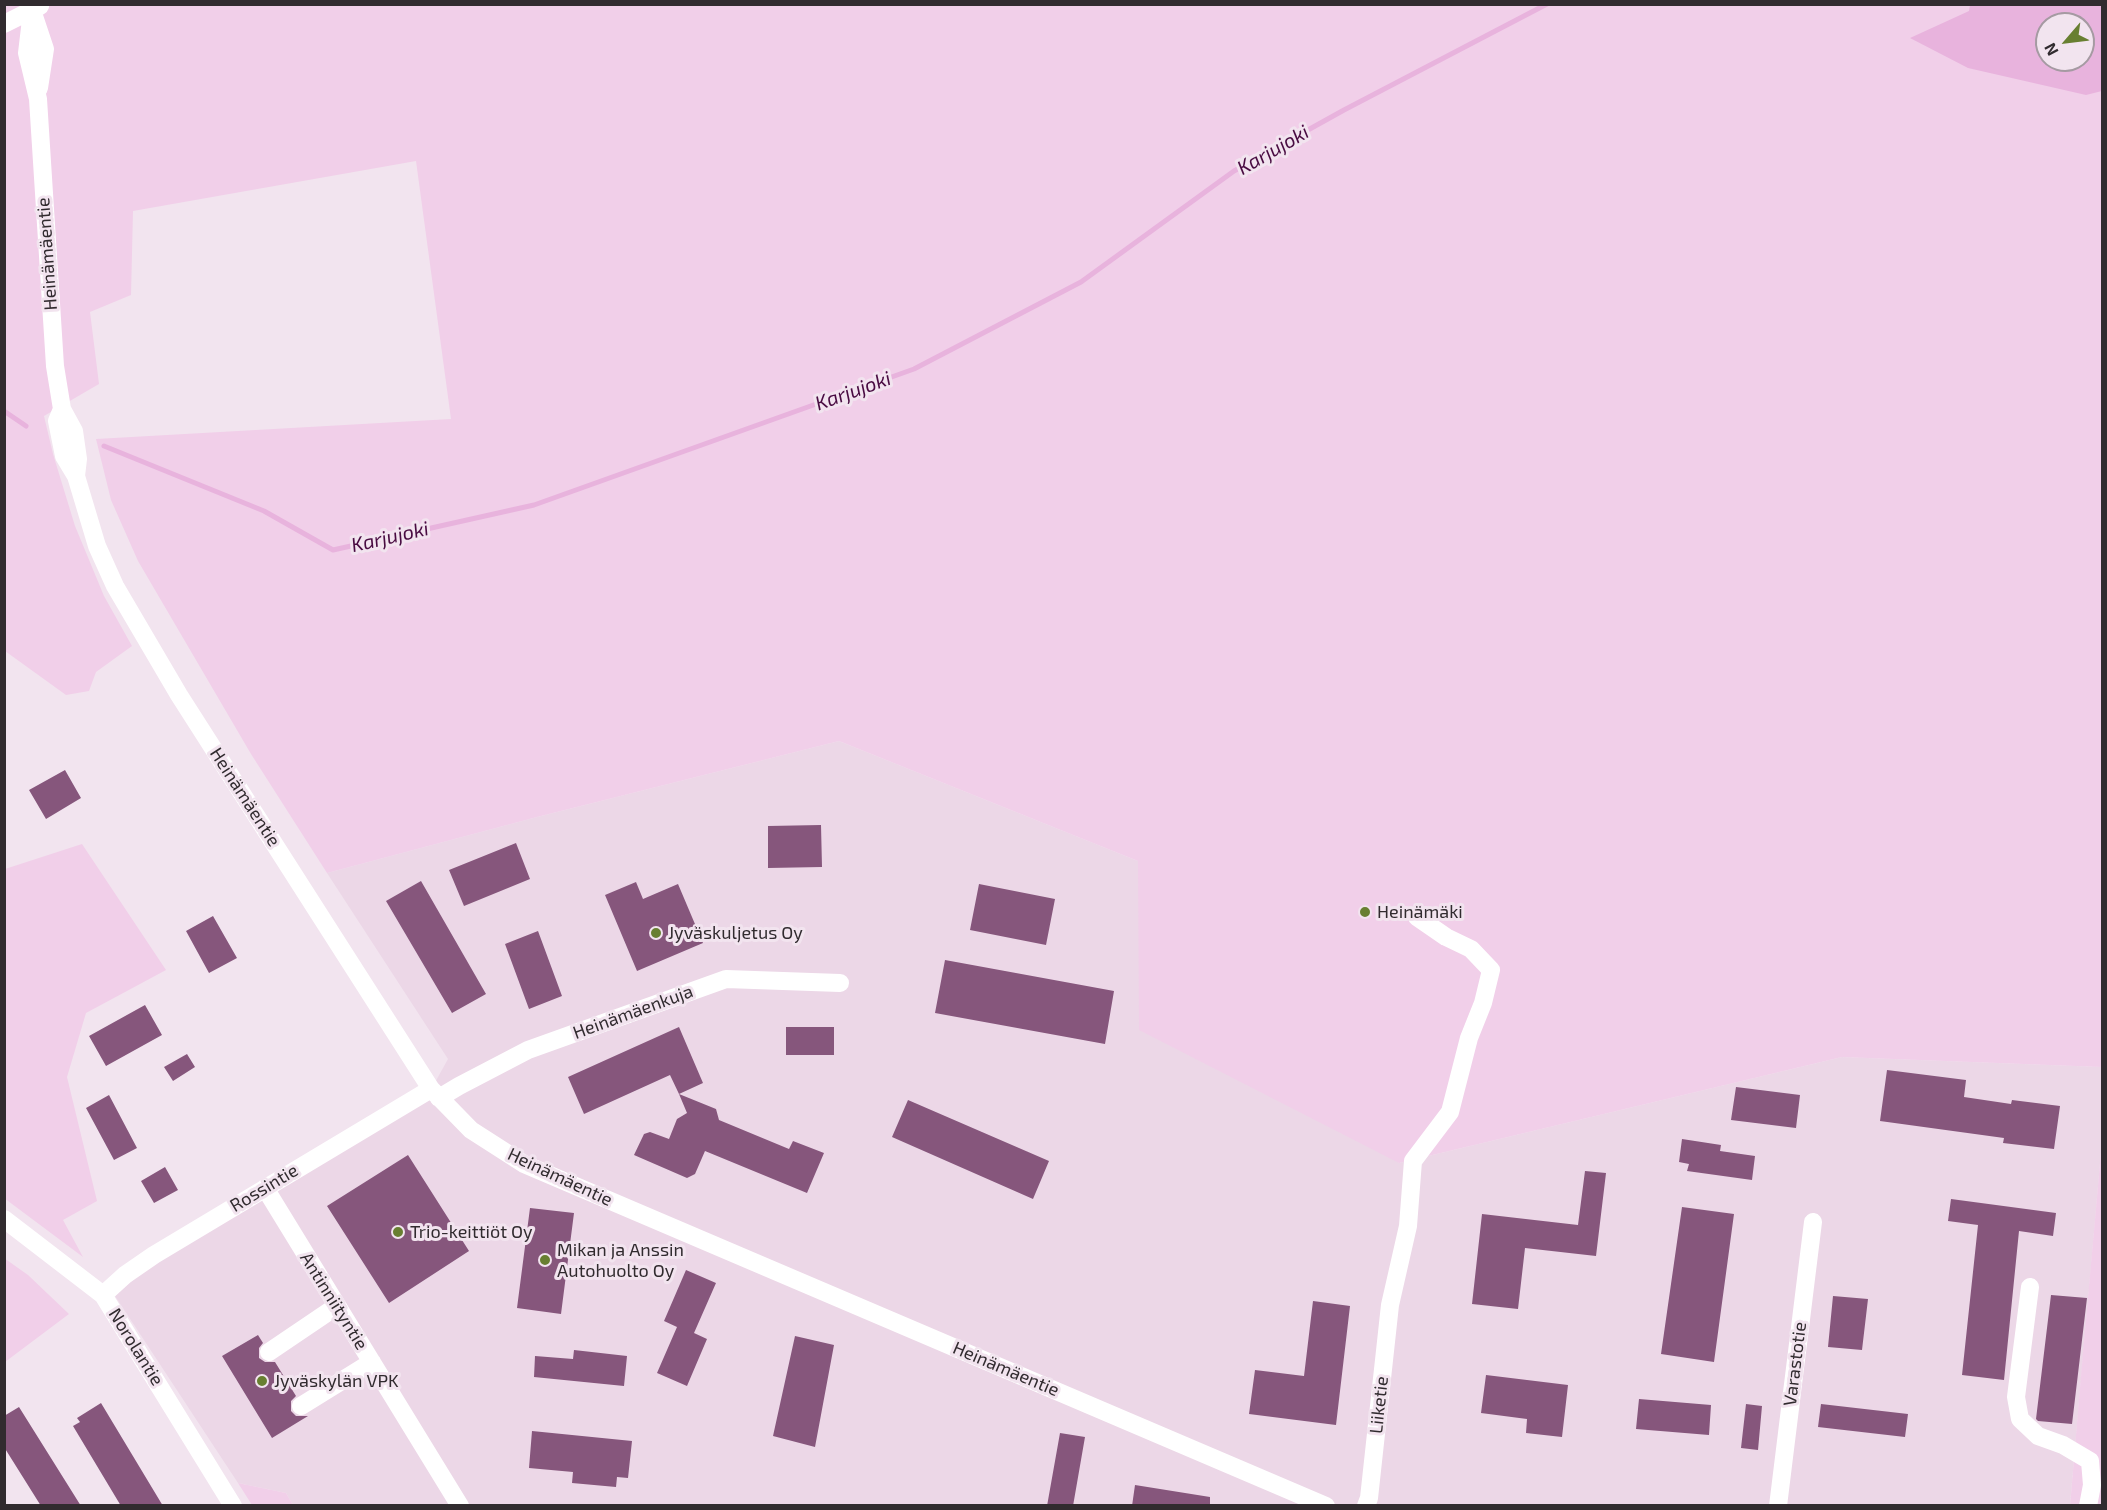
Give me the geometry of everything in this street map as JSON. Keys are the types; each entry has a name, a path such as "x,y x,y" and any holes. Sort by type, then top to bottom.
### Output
{"street":[{"path":"4,24 37,8"},
{"name":"Heinämäentie","path":"37,8 27,53 38,99 54,355 62,410 74,431 78,459 76,476 97,546 115,586 148,644 435,1093 471,1130 524,1164 1326,1506"},
{"name":"Liiketie","path":"1366,1506 1369,1498 1390,1305 1408,1226 1413,1161 1450,1112 1469,1038 1483,1003 1491,970 1471,949 1446,938 1417,916"},
{"name":"Heinämäenkuja","path":"435,1093 459,1086 528,1050 726,979 840,983"},
{"name":"Rossintie","path":"103,1295 125,1275 153,1255 265,1188 435,1093"},
{"name":"Antinniityntie","path":"265,1188 460,1506"},
{"name":"Norolantie","path":"4,1219 103,1295 233,1506"},
{"name":"Varastotie","path":"1778,1506 1813,1222"},
{"path":"2030,1287 2016,1398 2020,1419 2038,1436 2063,1445 2090,1461 2092,1485 2088,1506"},
{"path":"269,1353 337,1306"},
{"path":"302,1406 372,1362"}],"shaded area":[{"path":"4,5 2068,5 2075,12 2035,12 2035,72 2095,72 2095,32 2102,39 2102,1067 1842,1057 1399,1163 1139,1030 1138,861 839,741 537,817 327,873 251,754 138,561 111,500 96,439 451,419 416,161 133,211 131,295 90,312 99,384 44,416 75,526 104,596 132,646 96,672 89,691 66,695 5,651"},
{"path":"1970,5 2102,5 2102,91 2086,95 1968,68 1910,38 1969,11"},
{"path":"839,741 1138,861 1399,1163 1842,1057 2102,1067 2102,1141 2070,1505 293,1505 286,1493 238,1483 115,1296 152,1263 428,1095 448,1059 327,873 537,817"},
{"path":"82,844 166,970 86,1013 67,1077 97,1201 63,1220 83,1257 4,1198 5,869"},
{"path":"2102,1141 2102,1505 2070,1506 2082,1364"},
{"path":"4,1258 28,1275 69,1314 5,1362"},
{"path":"238,1483 286,1493 293,1505 252,1505"}],"building":[{"path":"65,770 81,798 46,819 29,790"},
{"path":"821,825 822,867 768,868 768,826"},
{"path":"516,843 530,879 464,906 449,870"},
{"path":"421,881 486,994 452,1013 386,901"},
{"path":"636,882 643,899 678,884 703,943 637,971 605,895"},
{"path":"979,884 1055,899 1046,945 970,930"},
{"path":"213,916 237,958 209,973 186,931"},
{"path":"538,931 562,996 529,1009 505,944"},
{"path":"945,960 1114,991 1105,1044 935,1013"},
{"path":"145,1005 162,1035 106,1066 89,1036"},
{"path":"679,1027 703,1083 679,1094 670,1075 584,1114 568,1077"},
{"path":"786,1027 834,1027 834,1055 786,1055"},
{"path":"187,1054 195,1067 173,1081 164,1067"},
{"path":"1887,1070 1966,1080 1964,1097 2011,1104 2012,1100 2060,1106 2054,1149 2003,1143 2004,1138 1880,1121"},
{"path":"1736,1087 1800,1095 1796,1128 1731,1120"},
{"path":"679,1094 716,1109 719,1120 789,1149 793,1141 824,1153 807,1193 705,1151 695,1174 687,1178 634,1155 644,1134 650,1132 669,1139 677,1119 687,1113"},
{"path":"109,1095 137,1148 114,1160 86,1108"},
{"path":"908,1100 1049,1161 1033,1199 892,1137"},
{"path":"1682,1139 1721,1145 1720,1151 1755,1156 1752,1180 1687,1171 1689,1164 1679,1162"},
{"path":"408,1155 469,1251 389,1303 327,1206"},
{"path":"165,1167 178,1190 154,1203 141,1181"},
{"path":"1585,1171 1606,1173 1596,1256 1525,1248 1518,1309 1472,1304 1482,1214 1578,1225"},
{"path":"1951,1199 2056,1213 2053,1236 2019,1231 2004,1380 1962,1375 1978,1225 1948,1221"},
{"path":"1682,1207 1734,1214 1714,1362 1661,1354"},
{"path":"530,1208 574,1213 561,1314 517,1308"},
{"path":"686,1270 716,1283 694,1333 707,1339 687,1386 657,1373 677,1327 664,1321"},
{"path":"2051,1295 2087,1298 2072,1424 2036,1419"},
{"path":"1833,1296 1868,1299 1862,1350 1828,1347"},
{"path":"1313,1301 1350,1306 1336,1425 1249,1414 1255,1370 1304,1376"},
{"name":"Jyväskylän VPK","path":"258,1335 263,1343 259,1348 259,1358 265,1362 275,1362 296,1396 291,1401 291,1411 296,1416 308,1416 272,1438 222,1356"},
{"path":"795,1336 834,1345 815,1447 773,1436"},
{"path":"574,1350 627,1356 624,1386 534,1377 535,1356 573,1359"},
{"path":"1486,1375 1568,1385 1562,1437 1526,1433 1527,1419 1481,1413"},
{"path":"1639,1399 1711,1405 1709,1435 1636,1429"},
{"path":"101,1403 163,1506 121,1506 73,1426 80,1422 77,1418"},
{"path":"1746,1404 1762,1406 1758,1450 1741,1448"},
{"path":"1821,1404 1908,1414 1905,1437 1818,1427"},
{"path":"19,1407 81,1506 41,1506 4,1447 4,1416"},
{"path":"532,1431 632,1441 628,1478 617,1477 616,1487 572,1483 573,1472 529,1468"},
{"path":"1060,1433 1085,1437 1073,1506 1047,1506"},
{"path":"1135,1485 1210,1497 1210,1506 1132,1506"}],"waterway":[{"name":"Karjujoki","path":"104,446 264,511 333,550 534,505 914,369 1081,282 1234,171 1344,110 1547,4"},
{"name":"Karjujoki","path":"4,411 26,426"}],"place":[{"name":"Heinämäki","path":"1365,912"},
{"name":"Jyväskuljetus Oy","path":"656,933"},
{"name":"Trio-keittiöt Oy","path":"398,1232"},
{"name":"Mikan ja Anssin Autohuolto Oy","path":"545,1260"},
{"name":"Jyväskylän VPK","path":"262,1381"}]}
